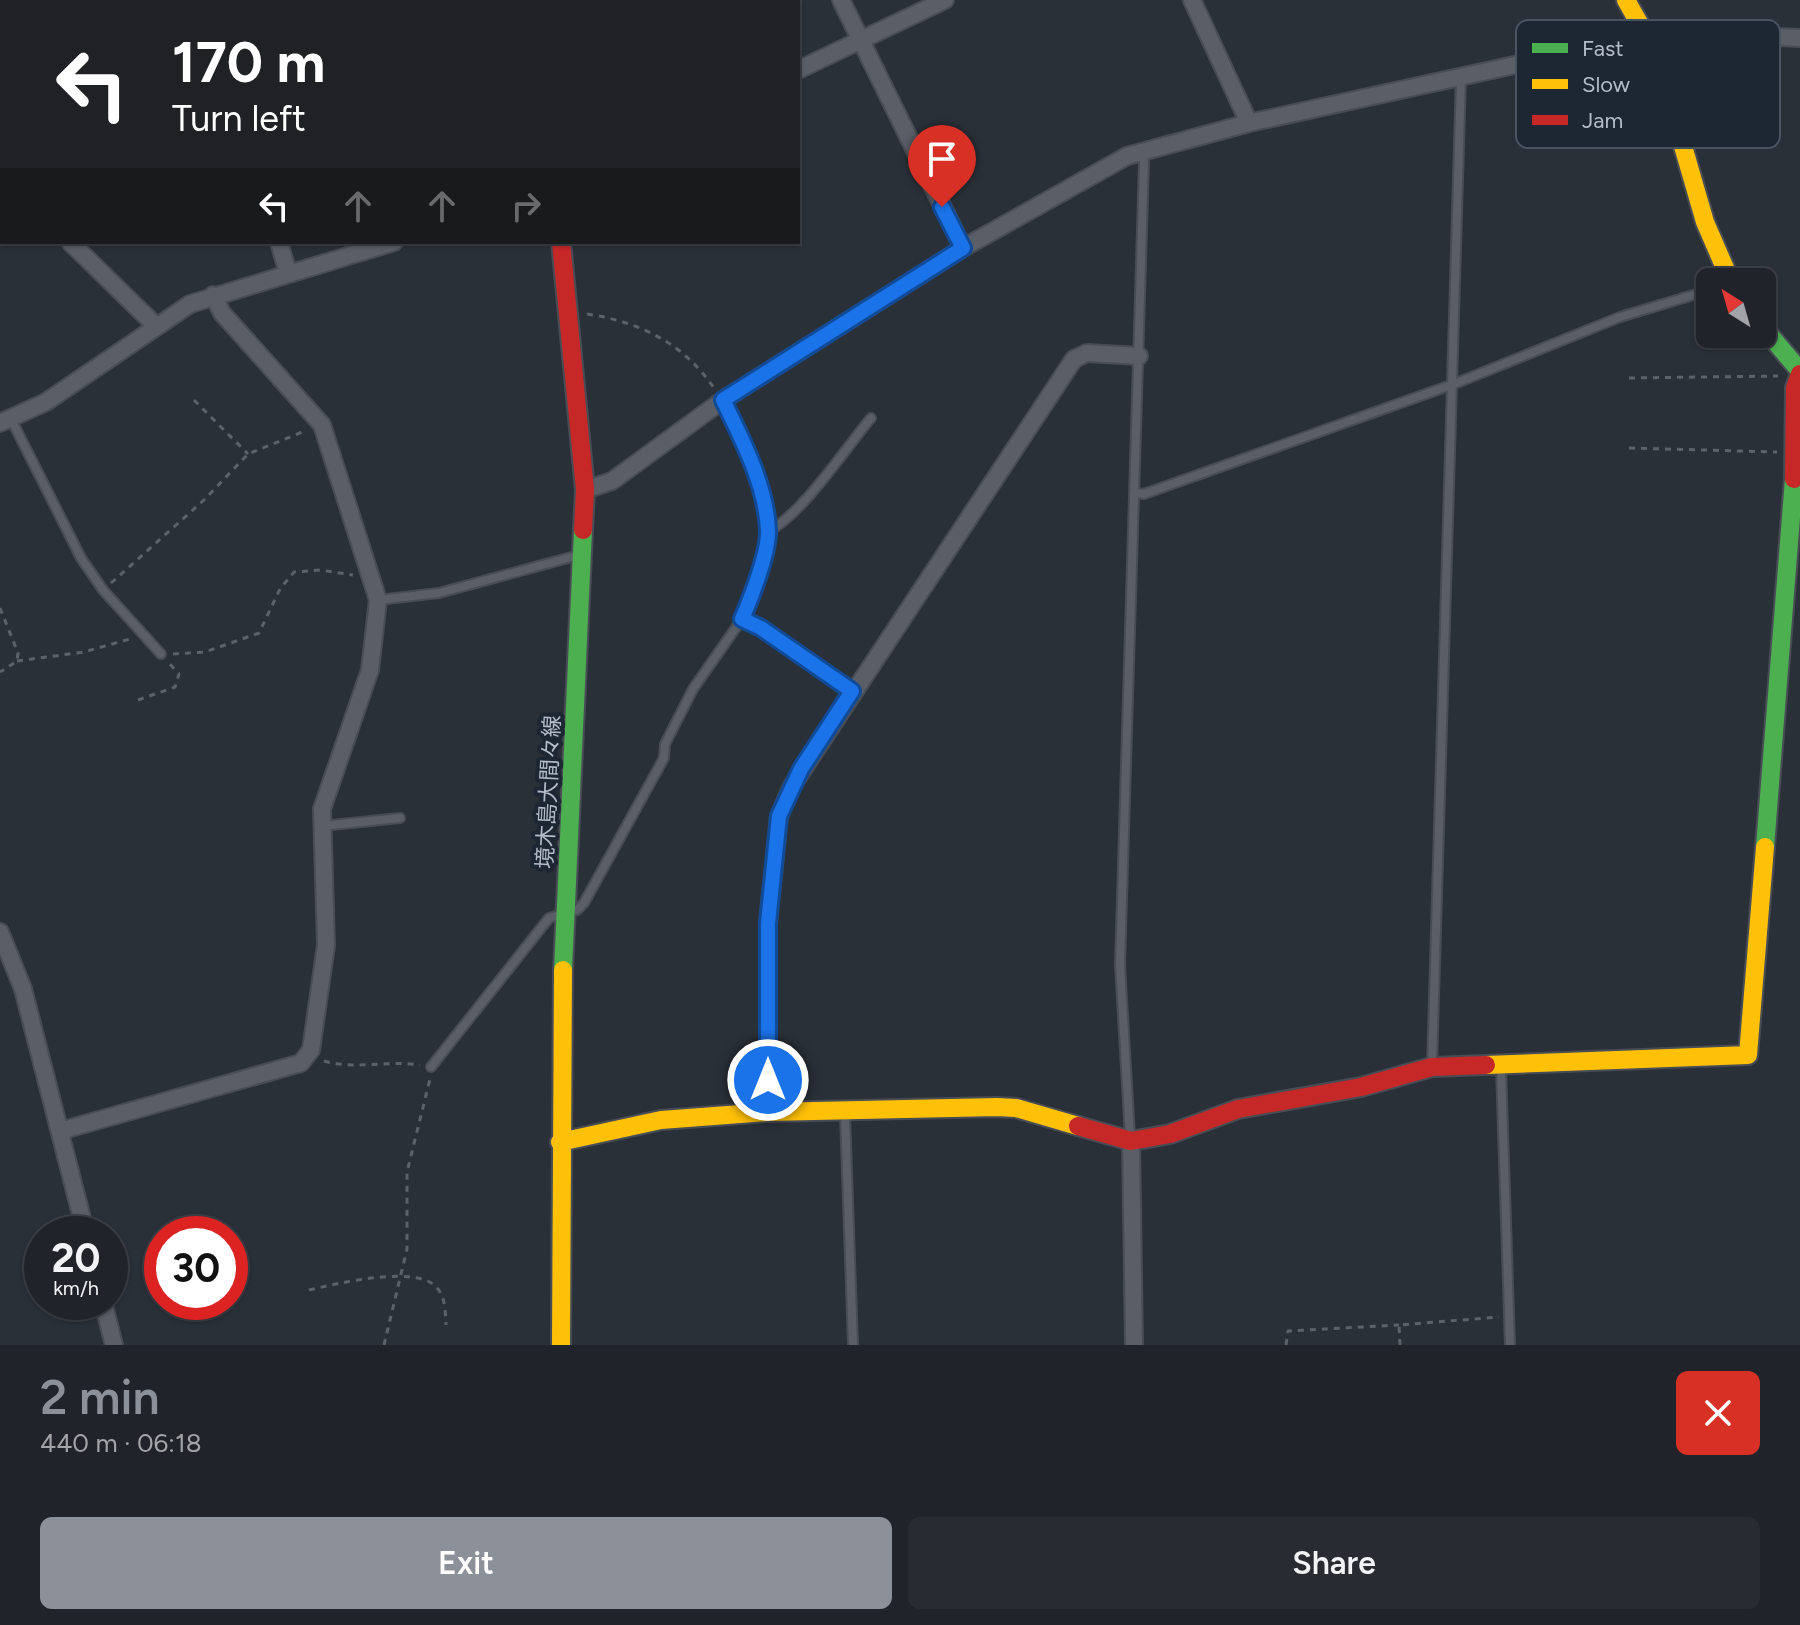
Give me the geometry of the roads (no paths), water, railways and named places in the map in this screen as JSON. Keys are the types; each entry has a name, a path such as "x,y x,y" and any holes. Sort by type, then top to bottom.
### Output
{"street":[{"path":"841,0 963,248"},
{"path":"800,69 945,0"},
{"path":"1192,0 1249,123"},
{"path":"1626,0 1638,20"},
{"path":"1780,37 1800,38"},
{"path":"585,490 612,481 723,400 963,248 1141,151 1249,123 1516,64"},
{"path":"1682,148 1705,222 1725,268"},
{"path":"72,244 155,325"},
{"path":"280,244 288,273"},
{"path":"6,421 65,390 155,325 190,304 387,244"},
{"name":"境木島大間々線","path":"561,244 585,490 585,554 566,912 560,1142 561,1345"},
{"path":"60,1131 301,1063 308,1057 326,945 322,826 326,793 370,670 378,600 322,425 222,313 213,295"},
{"path":"560,1142 661,1120 768,1112 1016,1108 1131,1141 1170,1134 1238,1109 1348,1090 1432,1067 1748,1055 1796,452 1798,378 1776,346"},
{"path":"768,1112 768,923 779,816 801,769 1074,359 1087,353 1139,356"},
{"path":"0,932 23,989 81,1216"},
{"path":"1131,1141 1134,1345"},
{"path":"108,1320 114,1345"}],"lane":[{"path":"1432,1067 1461,76"},
{"path":"1131,1141 1120,965 1136,493 1144,162 1141,151"},
{"path":"1136,493 1144,494 1454,384 1620,317 1696,294"},
{"path":"431,1067 549,918 577,910 594,888 664,758 665,744 693,689 742,619 758,581 769,531 755,474 723,400"},
{"path":"769,531 779,526 808,496 871,418"},
{"path":"6,421 81,558 103,590 161,654"},
{"path":"378,600 439,593 560,557 585,554"},
{"path":"742,619 761,628 852,691"},
{"path":"322,826 400,818"},
{"path":"1501,1064 1510,1345"},
{"path":"845,1110 853,1345"}]}
